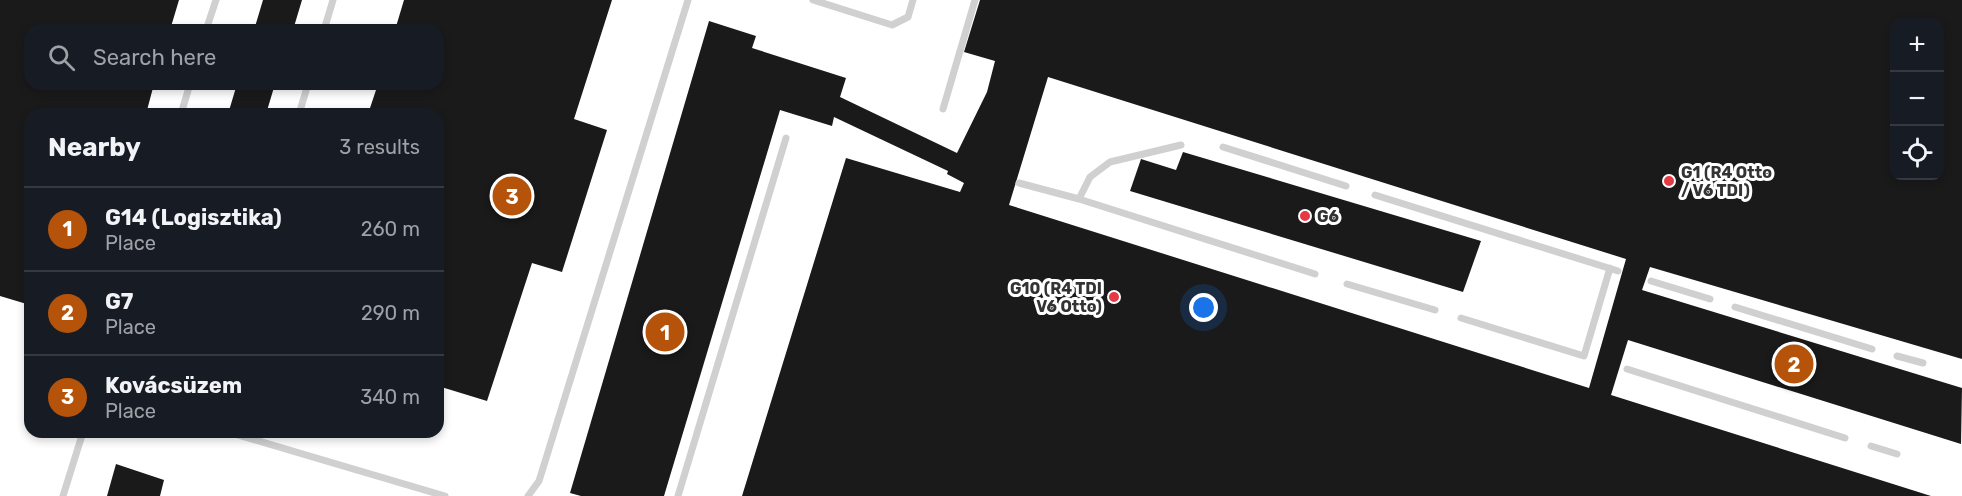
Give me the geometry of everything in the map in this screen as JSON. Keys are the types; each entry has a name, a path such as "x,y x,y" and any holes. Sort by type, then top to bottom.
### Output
{"lane":[{"path":"208,24 216,0"},
{"path":"326,24 333,0"},
{"path":"528,496 539,481 688,0"},
{"path":"813,0 892,25 908,17 913,0"},
{"path":"943,109 975,0"},
{"path":"183,108 188,90"},
{"path":"301,108 306,90"},
{"path":"678,496 786,138"},
{"path":"1079,199 1090,177 1110,162 1181,145"},
{"path":"1223,147 1346,186"},
{"path":"1019,183 1079,199 1315,274"},
{"path":"1375,195 1614,270 1584,356 1461,318"},
{"path":"1651,281 1710,299"},
{"path":"1347,284 1435,310"},
{"path":"1735,307 1872,349"},
{"path":"1897,356 1923,363"},
{"path":"1627,369 1845,438"},
{"path":"63,496 81,438"},
{"path":"248,438 446,496"},
{"path":"1871,446 1897,454"}],"building":[{"path":"0,0 179,0 172,24 24,24 24,90 152,90 148,108 24,108 24,303 0,296"},
{"path":"263,0 302,0 295,24 256,24"},
{"path":"404,0 612,0 574,119 607,130 562,272 532,263 487,401 444,388 444,108 370,108 376,90 444,90 444,24 397,24"},
{"path":"980,0 1962,0 1962,359 1650,267 1642,290 1962,388 1961,444 1628,340 1611,395 1931,496 742,496 846,158 960,192 964,183 947,174 948,171 834,117 832,126 780,110 664,496 581,496 570,493 709,21 756,36 752,48 846,78 840,97 957,153 987,92 995,61 964,52","holes":["1048,77 1626,259 1589,388 1009,205"]},
{"path":"235,90 273,90 268,108 230,108"},
{"name":"G6","path":"1183,152 1481,241 1463,292 1130,191 1141,159 1176,170"},
{"path":"116,464 164,480 160,496 107,496"}],"place":[{"name":"G1 (R4 Otto / V6 TDI)","path":"1669,181"},
{"name":"Kovácsüzem","path":"512,196"},
{"name":"G6","path":"1305,216"},
{"name":"G10 (R4 TDI V6 Otto)","path":"1114,297"},
{"name":"G14 (Logisztika)","path":"665,332"},
{"name":"G7","path":"1794,364"}]}
